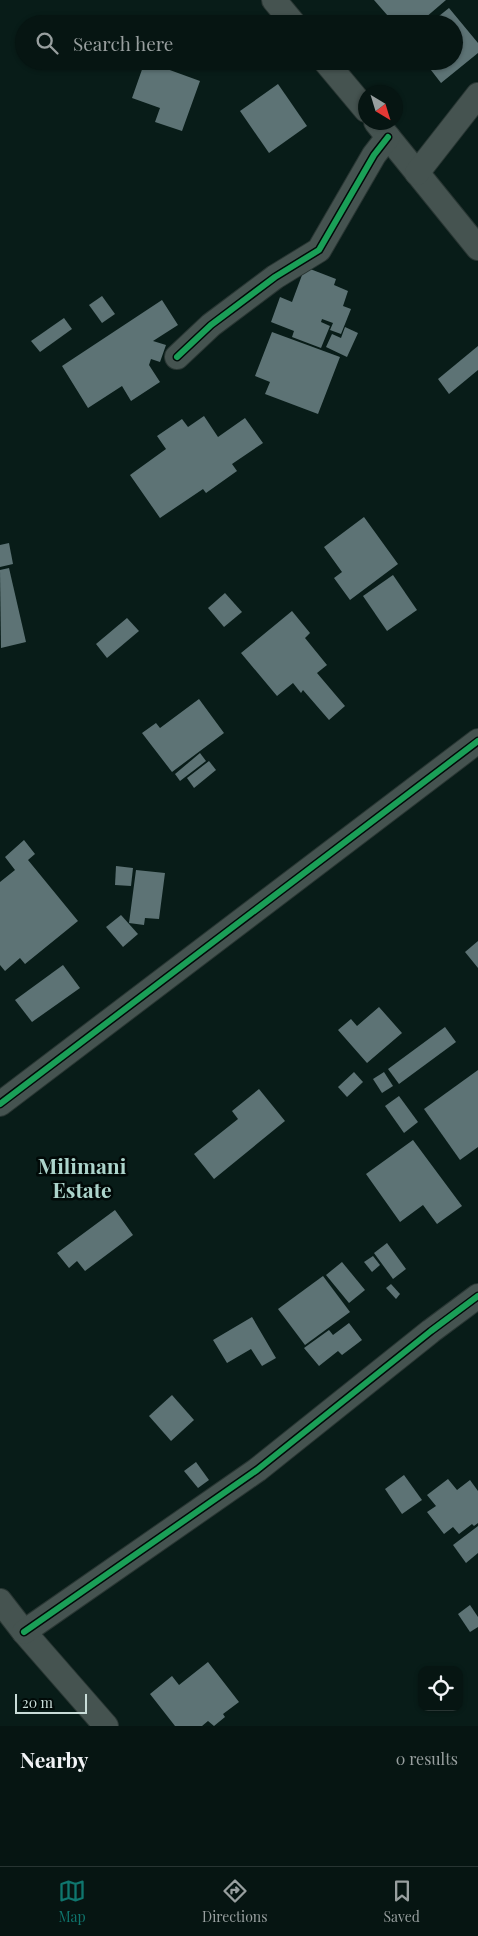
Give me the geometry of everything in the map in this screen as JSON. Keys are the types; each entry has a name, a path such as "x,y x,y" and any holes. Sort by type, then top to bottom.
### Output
{"street":[{"path":"274,0 286,15"},
{"path":"333,70 358,100"},
{"path":"417,172 478,95"},
{"path":"382,130 478,248"},
{"path":"178,356 211,325 275,277 319,250 374,155 382,130"},
{"path":"0,1104 478,741"},
{"path":"24,1632 257,1470 430,1331 478,1296"},
{"path":"0,1601 24,1632 106,1726"}],"building":[{"path":"374,0 446,0 428,15 387,15"},
{"path":"449,8 455,15 440,15"},
{"path":"463,25 478,43 478,53 463,65"},
{"path":"142,70 170,70 200,81 182,131 155,122 160,108 132,98"},
{"path":"431,70 457,70 441,83"},
{"path":"278,84 307,126 269,153 240,111"},
{"path":"305,267 336,279 334,285 348,291 343,306 351,309 341,334 330,330 333,323 322,319 321,322 330,326 321,348 292,337 294,331 271,322 280,297 292,302"},
{"path":"102,296 115,314 102,323 89,305"},
{"path":"162,300 178,325 153,341 166,345 160,362 151,359 149,365 160,382 131,401 122,386 88,408 62,366"},
{"path":"64,318 72,329 40,352 31,341"},
{"path":"345,327 358,333 347,357 326,347 332,334 341,338"},
{"path":"272,332 340,357 318,414 265,394 270,382 255,376"},
{"path":"478,346 478,370 449,394 438,379"},
{"path":"204,416 218,437 245,418 263,443 232,464 237,471 206,493 203,489 160,518 130,475 166,449 157,436 182,419 188,427"},
{"path":"364,517 398,564 350,600 334,578 342,572 324,547"},
{"path":"9,543 13,564 0,567 0,545"},
{"path":"9,568 26,642 1,648 0,570"},
{"path":"393,575 417,610 387,631 363,596"},
{"path":"225,593 242,612 224,627 208,608"},
{"path":"292,611 310,633 305,638 327,665 317,673 345,706 329,720 303,690 301,693 293,683 277,696 241,653"},
{"path":"127,618 139,631 107,658 96,644"},
{"path":"199,699 224,733 172,772 142,733 156,723 160,728"},
{"path":"200,753 206,761 180,781 175,774"},
{"path":"209,761 216,770 194,788 187,778"},
{"path":"24,840 35,854 28,860 78,921 25,964 20,958 5,971 0,965 0,882 15,870 5,857"},
{"path":"116,866 133,868 131,886 115,885"},
{"path":"136,870 165,873 159,919 145,918 144,925 129,923"},
{"path":"121,915 138,934 123,947 106,927"},
{"path":"478,941 478,968 465,952"},
{"path":"63,965 80,988 32,1022 15,1000"},
{"path":"379,1007 402,1033 367,1063 338,1030 351,1019 357,1026"},
{"path":"445,1027 456,1042 399,1084 388,1069"},
{"path":"478,1070 478,1147 460,1160 424,1109"},
{"path":"354,1072 363,1082 347,1097 338,1087"},
{"path":"384,1072 393,1086 382,1093 373,1079"},
{"path":"259,1089 285,1121 214,1179 194,1154 238,1119 232,1111"},
{"path":"399,1096 418,1122 404,1133 385,1106"},
{"path":"413,1140 462,1206 437,1224 423,1205 400,1222 366,1174"},
{"path":"115,1210 133,1235 85,1271 77,1261 69,1268 57,1253"},
{"path":"387,1243 406,1269 393,1279 374,1253"},
{"path":"373,1256 380,1265 372,1272 364,1262"},
{"path":"342,1262 365,1290 349,1303 326,1275"},
{"path":"323,1276 350,1312 305,1345 278,1309"},
{"path":"391,1284 400,1294 396,1299 386,1288"},
{"path":"252,1317 276,1358 262,1366 251,1349 227,1363 213,1340"},
{"path":"349,1323 362,1340 342,1355 338,1351 319,1366 304,1348 329,1330 333,1335"},
{"path":"172,1395 194,1420 171,1441 149,1416"},
{"path":"196,1462 209,1480 198,1488 184,1471"},
{"path":"404,1475 422,1500 402,1514 385,1489"},
{"path":"448,1479 457,1490 470,1480 478,1491 478,1523 474,1526 472,1524 459,1534 453,1527 444,1534 427,1512 436,1506 427,1495"},
{"path":"478,1526 478,1553 466,1563 453,1545"},
{"path":"470,1605 478,1617 478,1627 470,1632 458,1614"},
{"path":"208,1662 239,1702 223,1714 225,1717 214,1726 208,1721 202,1726 175,1726 150,1694 172,1676 179,1685"}],"cycle path":[{"path":"177,357 211,325 275,277 319,250 374,155 388,137"},
{"path":"0,1104 478,741"},
{"path":"24,1632 257,1470 431,1331 478,1296"}],"district":[{"name":"Milimani Estate","path":"82,1177"}]}
